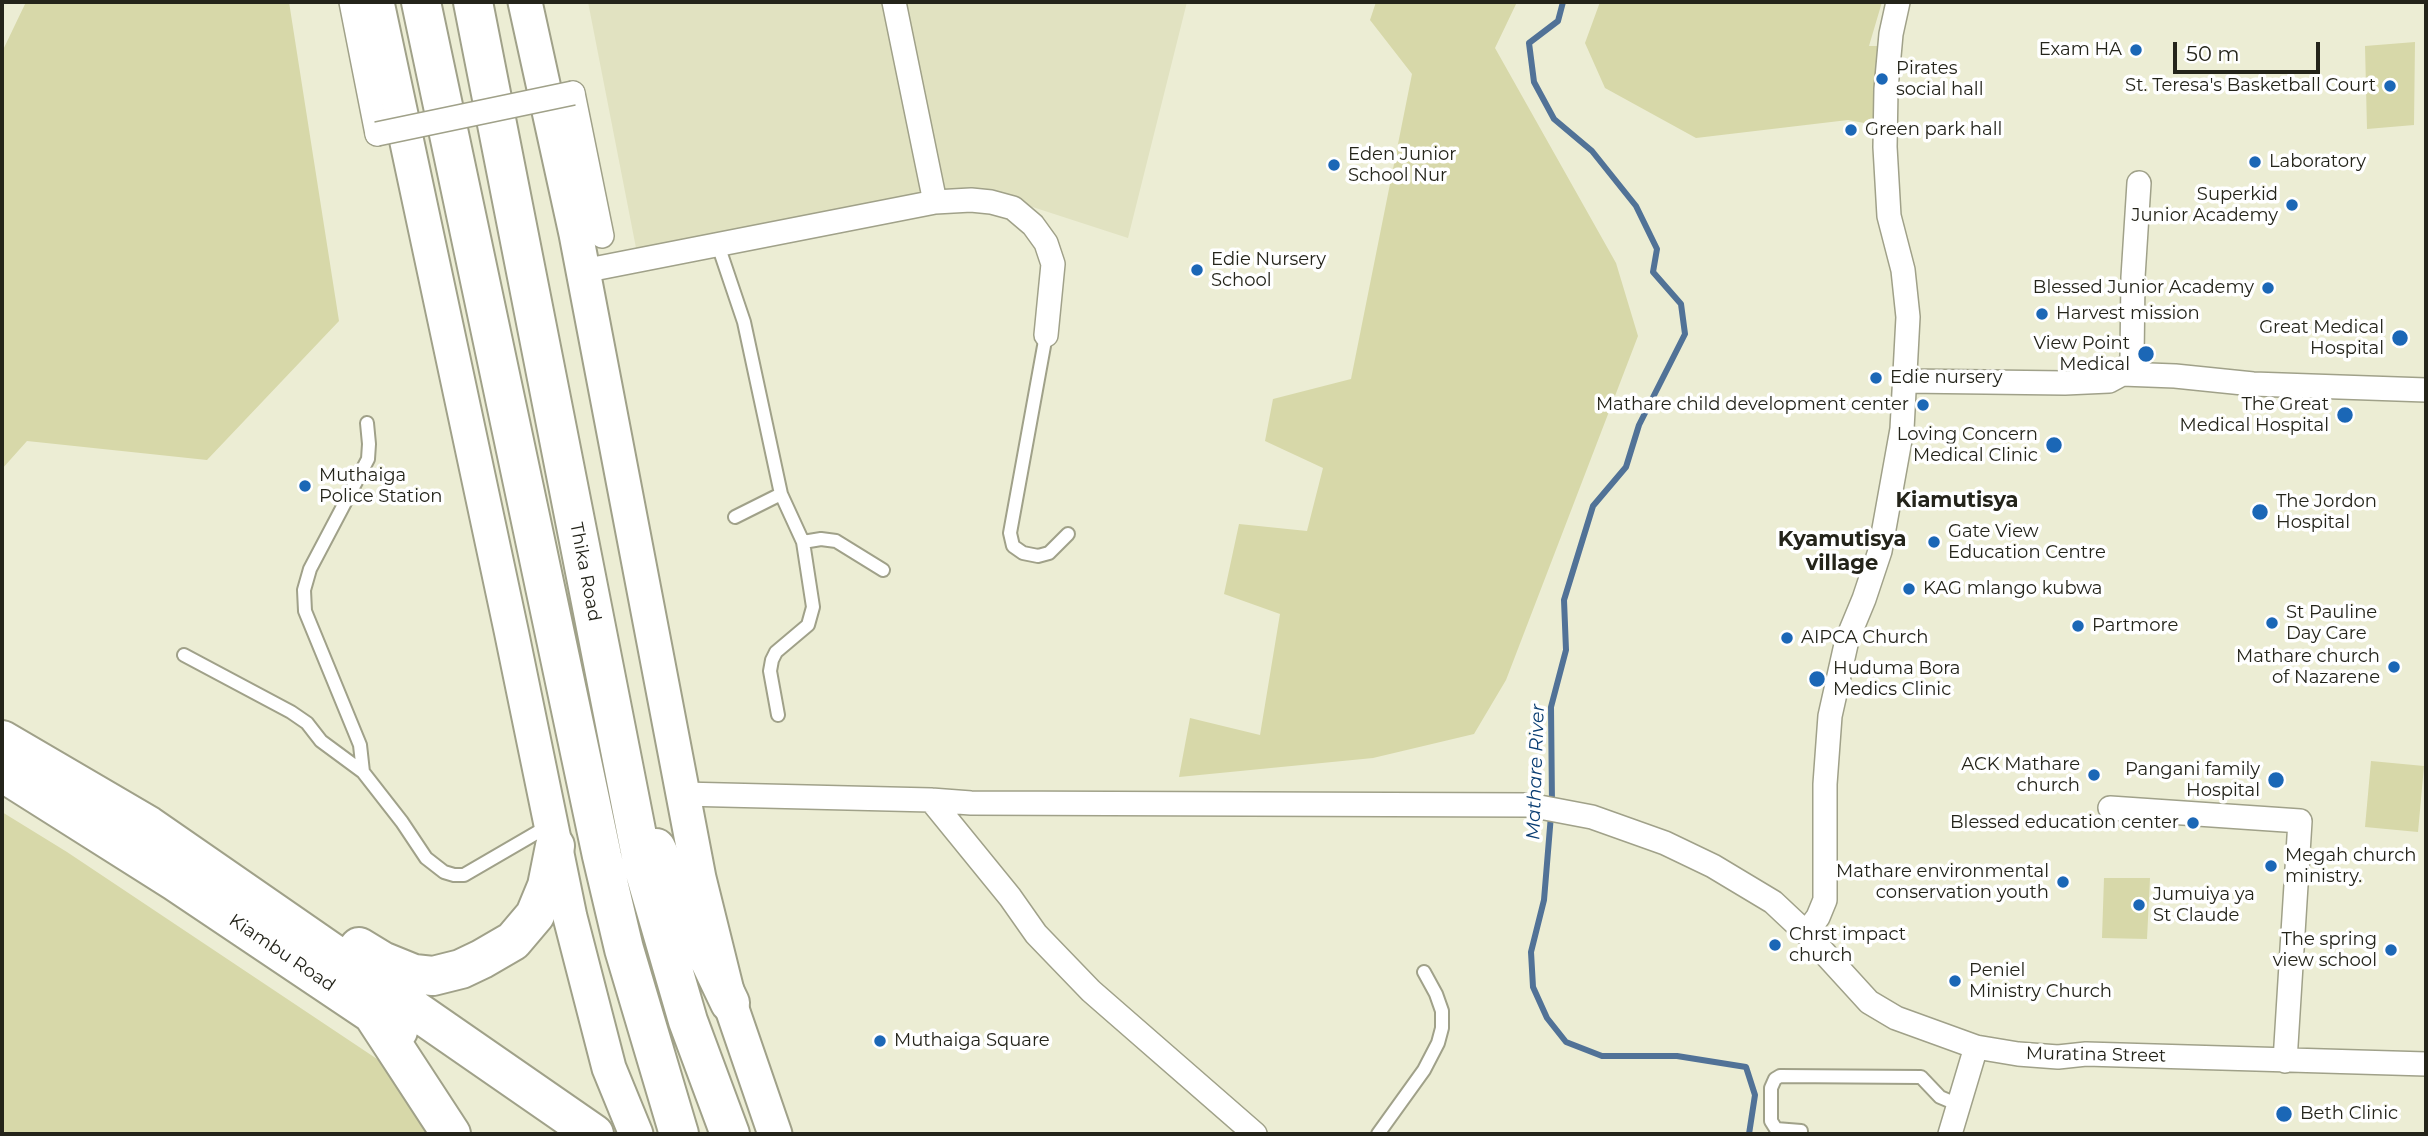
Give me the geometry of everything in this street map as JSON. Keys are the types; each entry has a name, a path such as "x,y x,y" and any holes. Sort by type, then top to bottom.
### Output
{"highway":[{"path":"421,2 602,856 627,962 679,1134"},
{"name":"Thika Road","path":"473,2 643,866 688,1021 730,1134"},
{"name":"Kiambu Road","path":"2,740 149,826 594,1134"},
{"name":"Kiambu Road","path":"2,772 562,1134"},
{"path":"629,793 730,1003"},
{"name":"Kiambu Road","path":"149,826 198,841 214,850 314,920 383,961 414,974 433,976 482,959 513,941 525,929 542,903 552,836"},
{"path":"372,1013 451,1134"}],"main road":[{"path":"377,2 512,630 552,836 609,1069 636,1134"},
{"path":"524,2 583,271 682,794 713,942 730,1003 775,1134"}],"street":[{"path":"351,2 377,134 573,93 602,236"},
{"path":"894,2 935,202"},
{"path":"1806,933 1818,917 1825,900 1825,784 1830,716 1847,640 1880,551 1902,429 1908,317 1903,270 1889,216 1885,147 1886,89 1891,34 1898,2"},
{"path":"1906,381 2087,382 2109,381 2122,374 2132,360 2133,276 2139,183"},
{"path":"583,271 935,202 991,202 1013,208 1033,225 1046,243 1053,264 1046,335"},
{"path":"2122,374 2253,384 2426,390"},
{"name":"Muratina Street","path":"682,794 971,803 1529,806 1592,817 1665,843 1713,866 1773,902 1806,933 1869,1002 1896,1018 1976,1047 2058,1057 2086,1054 2426,1064"},
{"path":"931,800 1036,933 1091,991 1255,1134"},
{"path":"2110,808 2300,821 2285,1061"},
{"path":"1950,1134 1976,1047"}],"lane":[{"path":"718,246 744,322 781,494 803,542 813,607 808,625 776,652 772,660 769,671 778,715"},
{"path":"1046,335 1010,533 1013,546 1023,554 1038,556 1049,554 1068,534"},
{"path":"363,772 360,745 305,611 304,590 310,569 368,459 367,423"},
{"path":"735,517 781,494"},
{"path":"803,542 821,538 836,541 883,570"},
{"path":"184,655 307,723 321,740 363,772 426,858 444,872 464,875 552,836"},
{"path":"1378,1134 1424,1070 1438,1043 1442,1012 1424,972"},
{"path":"1801,1131 1776,1129 1773,1126 1771,1088 1775,1079 1780,1076 1921,1077 1940,1097 1959,1105"}],"shaded area":[{"path":"26,2 289,2 339,321 207,460 27,441 2,469 2,52"},
{"path":"588,2 1187,2 1128,238 971,187 637,253"},
{"path":"1376,2 1517,2 1495,48 1616,263 1638,336 1506,680 1474,734 1373,758 1179,777 1190,718 1260,735 1280,614 1224,594 1239,524 1307,531 1323,468 1265,441 1273,399 1351,379 1412,74 1370,20"},
{"path":"1600,2 1882,2 1869,46 1879,46 1875,125 1848,120 1696,138 1605,88 1585,43"},
{"name":"St. Teresa's Basketball Court","path":"2415,42 2414,125 2367,129 2365,46"},
{"path":"2371,761 2424,766 2418,832 2365,827"},
{"path":"2,812 67,852 407,1079 441,1134 2,1134"},
{"path":"2104,878 2150,878 2147,939 2102,938"}],"waterway":[{"name":"Mathare River","path":"1552,804 1551,707 1566,650 1564,600 1593,506 1626,467 1639,425 1685,334 1681,304 1653,272 1657,249 1636,206 1592,151 1554,119 1534,82 1529,43 1558,21 1563,2"},
{"name":"Mathare River","path":"1551,815 1544,900 1531,952 1533,987 1547,1018 1566,1042 1602,1056 1677,1056 1746,1067 1755,1095 1749,1134"}],"place":[{"name":"Exam HA","path":"2136,50"},
{"name":"Pirates social hall","path":"1882,79"},
{"name":"St. Teresa's Basketball Court","path":"2390,86"},
{"name":"Green park hall","path":"1851,130"},
{"name":"Laboratory","path":"2255,162"},
{"name":"Eden Junior School Nur","path":"1334,165"},
{"name":"Superkid Junior Academy","path":"2292,205"},
{"name":"Edie Nursery School","path":"1197,270"},
{"name":"Blessed Junior Academy","path":"2268,288"},
{"name":"Harvest mission","path":"2042,314"},
{"name":"Great Medical Hospital","path":"2400,338"},
{"name":"View Point Medical","path":"2146,354"},
{"name":"Edie nursery","path":"1876,378"},
{"name":"Mathare child development center","path":"1923,405"},
{"name":"The Great Medical Hospital","path":"2345,415"},
{"name":"Loving Concern Medical Clinic","path":"2054,445"},
{"name":"Muthaiga Police Station","path":"305,486"},
{"name":"The Jordon Hospital","path":"2260,512"},
{"name":"Gate View Education Centre","path":"1934,542"},
{"name":"KAG mlango kubwa","path":"1909,589"},
{"name":"St Pauline Day Care","path":"2272,623"},
{"name":"Partmore","path":"2078,626"},
{"name":"AIPCA Church","path":"1787,638"},
{"name":"Mathare church of Nazarene","path":"2394,667"},
{"name":"Huduma Bora Medics Clinic","path":"1817,679"},
{"name":"ACK Mathare church","path":"2094,775"},
{"name":"Pangani family Hospital","path":"2276,780"},
{"name":"Blessed education center","path":"2193,823"},
{"name":"Megah church ministry.","path":"2271,866"},
{"name":"Mathare environmental conservation youth","path":"2063,882"},
{"name":"Jumuiya ya St Claude","path":"2139,905"},
{"name":"Chrst impact church","path":"1775,945"},
{"name":"The spring view school","path":"2391,950"},
{"name":"Peniel Ministry Church","path":"1955,981"},
{"name":"Muthaiga Square","path":"880,1041"},
{"name":"Beth Clinic","path":"2284,1114"}],"district":[{"name":"Kiamutisya","path":"1957,501"},
{"name":"Kyamutisya village","path":"1842,552"}]}
